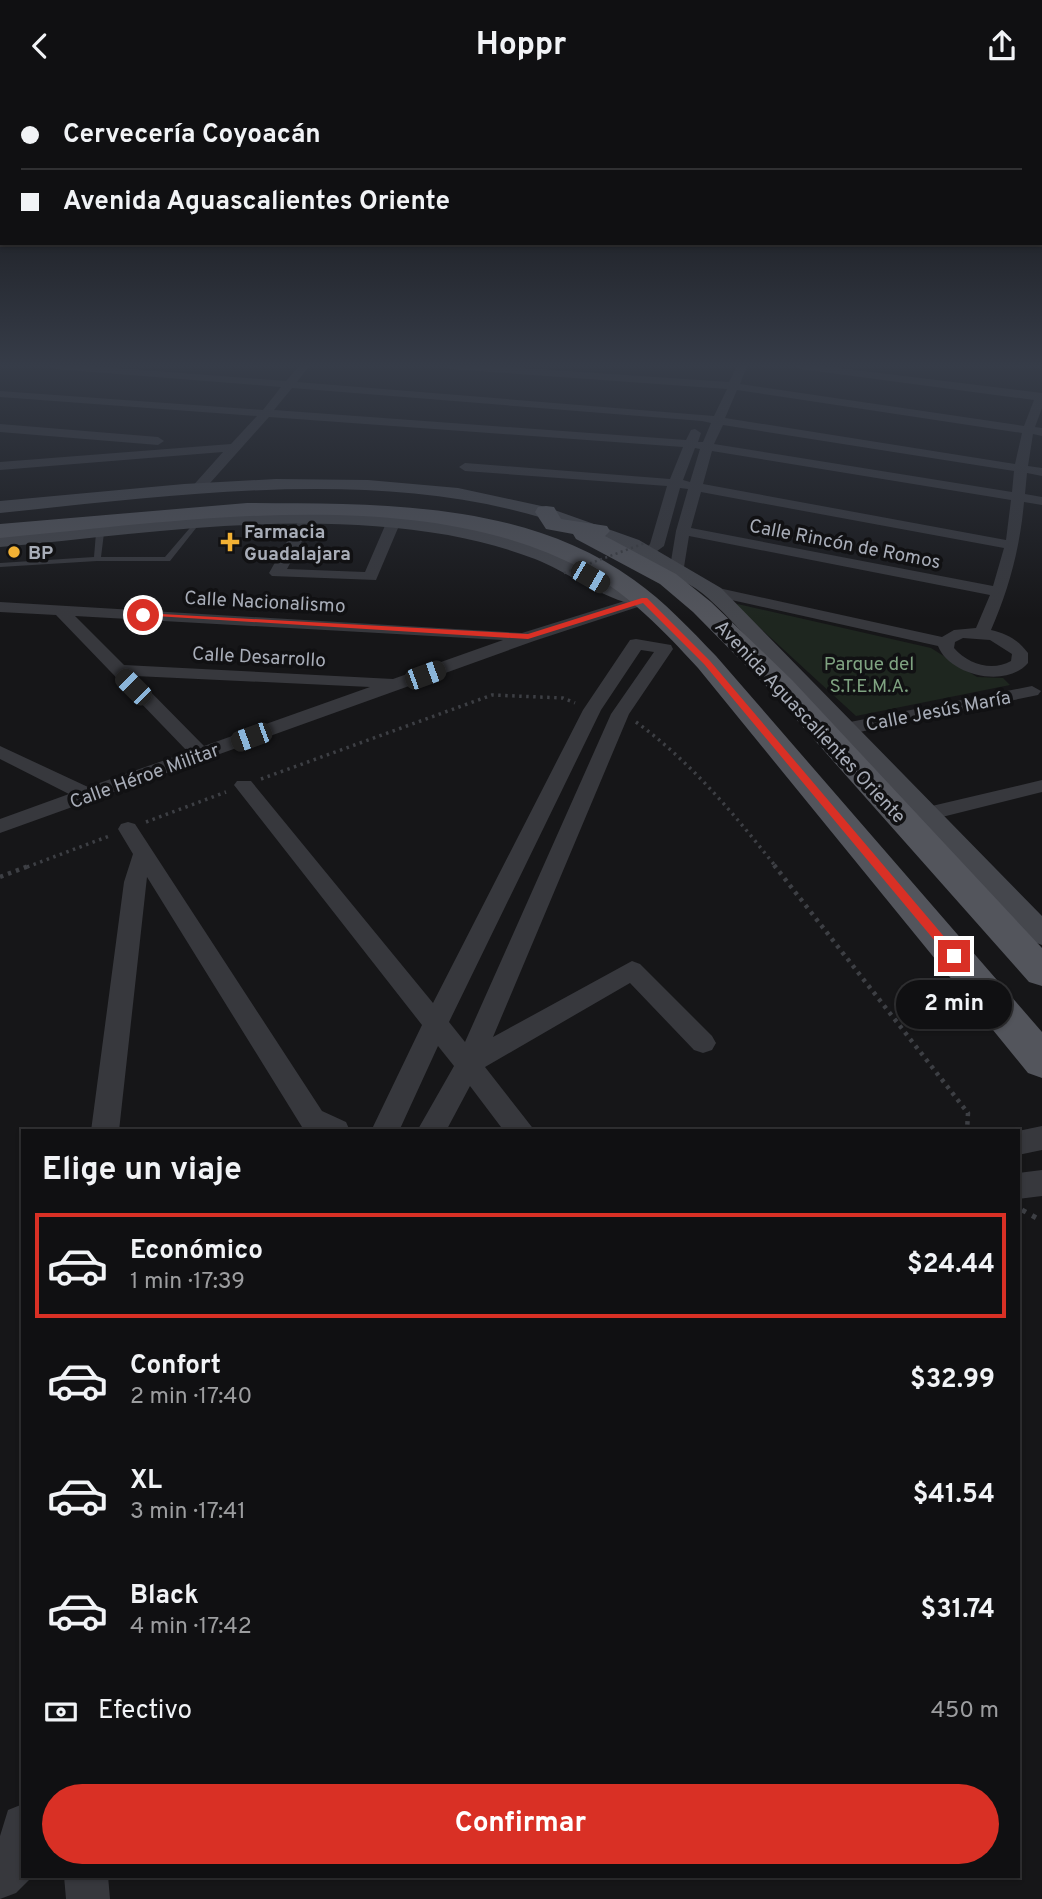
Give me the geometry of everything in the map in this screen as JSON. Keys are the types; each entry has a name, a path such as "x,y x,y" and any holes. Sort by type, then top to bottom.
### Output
{"main road":[{"path":"286,484 358,491"},
{"name":"Avenida Aguascalientes Oriente","path":"0,514 218,495 358,491 453,500 529,516 556,539 645,600 707,662 1042,1061"},
{"name":"Avenida Aguascalientes Oriente","path":"0,531 247,509 402,515 556,539 602,543 668,579 702,607 782,686 1042,972"},
{"path":"314,517 402,515"},
{"path":"512,545 556,539"},
{"path":"775,655 782,686"}],"street":[{"path":"0,466 186,450"},
{"path":"214,484 232,450"},
{"path":"236,466 249,450"},
{"path":"647,548 657,545 675,483 688,450"},
{"path":"677,567 683,531 706,450"},
{"path":"728,450 1042,501"},
{"path":"903,450 1042,473"},
{"path":"982,633 1000,592 1012,545 1021,469 1028,450"},
{"path":"454,492 468,462 695,486 1012,545"},
{"path":"0,507 214,484 358,483 454,492 556,539 604,532 647,548 714,592 926,814 1037,923"},
{"path":"314,517 277,573 371,577 402,515 512,545 572,567 620,593 645,600"},
{"path":"0,541 197,523 314,517"},
{"name":"Calle Rincón de Romos","path":"683,531 1000,592"},
{"path":"714,592 946,643"},
{"name":"Calle Héroe Militar","path":"0,826 528,637 645,600"},
{"name":"Calle Nacionalismo","path":"0,607 528,637"},
{"path":"61,611 201,754"},
{"path":"989,670 1014,667 1021,658 1017,648 1002,639 982,633 955,635 946,643 946,649 957,660 989,670 1032,692"},
{"path":"386,1129 435,1024 592,710 636,644 665,649 620,714 470,1063 432,1129"},
{"path":"1014,667 1032,692"},
{"name":"Calle Desarrollo","path":"116,670 399,684"},
{"name":"Calle Jesús María","path":"845,729 1032,692"},
{"path":"592,710 620,714"},
{"path":"0,752 87,795"},
{"path":"244,785 435,1024 470,1063 520,1129"},
{"path":"926,814 1042,786"},
{"path":"128,829 312,1119 332,1129"},
{"path":"105,1129 135,882 143,855"},
{"path":"470,1063 632,970 703,1043"},
{"path":"1020,1143 1042,1138"},
{"path":"1020,1186 1042,1184"},
{"path":"86,1878 88,1899"}],"lane":[{"path":"0,565 97,559 167,559 197,523"},
{"path":"97,559 100,533"}],"path":[{"path":"556,539 647,548"},
{"path":"0,877 492,695 563,698 592,710"},
{"path":"620,714 642,724 665,743 750,834 968,1113 967,1129"},
{"path":"1020,1208 1042,1221"}],"green space":[{"name":"Parque del S.T.E.M.A.","path":"733,603 931,648 977,677 1003,678 1010,685 856,716"}],"place":[{"name":"Farmacia Guadalajara","path":"230,542"},
{"name":"BP","path":"14,552"}],"route":[{"path":"143,615 528,637 645,600 707,662 954,956"}]}
